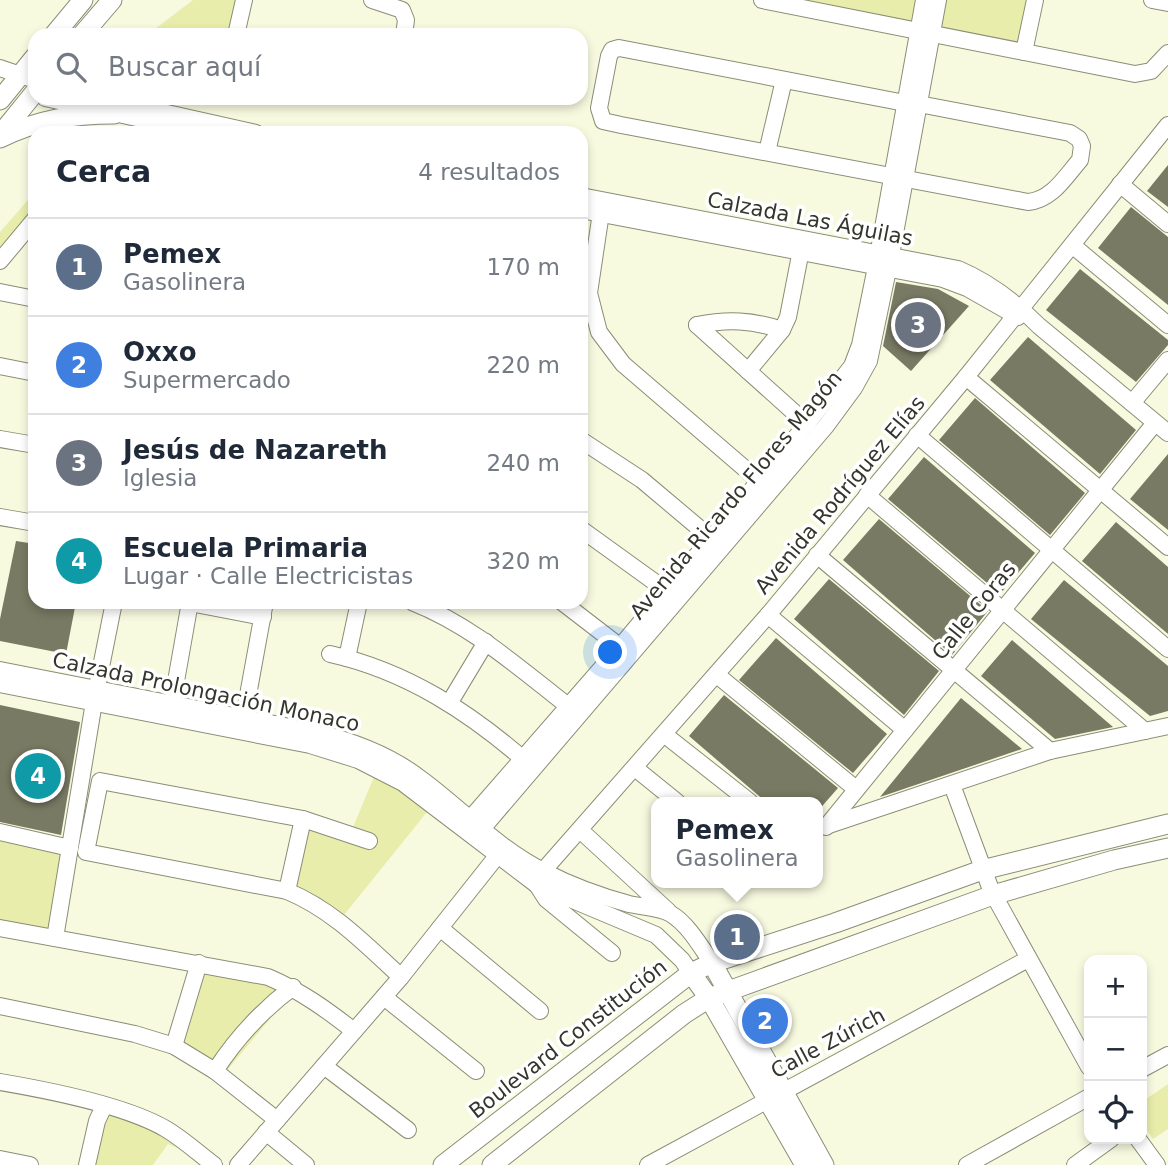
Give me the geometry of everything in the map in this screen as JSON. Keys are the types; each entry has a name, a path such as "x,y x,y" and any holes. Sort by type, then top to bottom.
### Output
{"main road":[{"path":"60,28 83,0"},
{"path":"88,28 112,0"},
{"path":"0,137 24,89"},
{"path":"30,126 65,116 114,114"},
{"path":"0,137 28,127"},
{"name":"Boulevard Constitución","path":"443,1165 691,973 712,963 835,923 982,870 1168,824"},
{"path":"492,1165 684,1014 718,994 993,895 1130,853 1168,846"},
{"path":"712,963 718,994 775,1096 805,1165"},
{"path":"691,973 718,994"},
{"path":"775,1096 824,1165"}],"street":[{"path":"238,28 244,0"},
{"path":"372,0 402,10 406,20 405,28"},
{"path":"762,0 792,3 1142,74 1151,71 1168,52"},
{"name":"Avenida Ricardo Flores Magón","path":"924,0 925,32"},
{"name":"Avenida Ricardo Flores Magón","path":"472,828 765,486 826,426 863,374 869,361 883,261 925,32 937,0"},
{"path":"1024,52 1035,0"},
{"path":"1153,0 1168,3"},
{"path":"615,48 784,80 1070,133 1079,139 1082,153 1080,160 1051,194 1035,201 1020,201 612,123 603,121 599,108 609,56 615,48"},
{"path":"0,68 24,89"},
{"path":"767,152 784,80"},
{"path":"82,105 171,126"},
{"path":"131,105 225,126"},
{"name":"Avenida Rodríguez Elías","path":"540,878 768,615 966,376 1168,125"},
{"path":"1120,184 1168,224"},
{"name":"Calzada Las Águilas","path":"588,200 602,207 802,246 883,261 958,269 976,277 1039,326 1162,428"},
{"path":"602,207 589,293 599,332 623,364 765,486"},
{"name":"Calzada Las Águilas","path":"588,209 602,207"},
{"path":"0,261 28,227"},
{"path":"1072,245 1168,325"},
{"path":"748,371 782,330 793,301 802,246"},
{"name":"Avenida Ricardo Flores Magón","path":"765,486 807,424 852,366 883,261"},
{"path":"0,292 28,298"},
{"path":"782,330 741,320 719,320 697,325 807,424"},
{"path":"1132,403 1168,360"},
{"path":"0,366 28,372"},
{"path":"966,376 1168,547"},
{"name":"Calle Coras","path":"823,827 1101,490 1162,428"},
{"path":"917,435 1168,649"},
{"path":"0,439 28,445"},
{"path":"588,444 642,480 717,543"},
{"path":"867,495 1145,730"},
{"path":"0,517 28,522"},
{"path":"588,536 667,590"},
{"name":"Avenida Ricardo Flores Magón","path":"528,763 568,706 626,651 667,590 717,543"},
{"path":"817,555 1050,751"},
{"path":"78,850 95,696 113,609"},
{"path":"172,704 189,609"},
{"path":"346,658 357,609"},
{"path":"427,609 461,625 486,642 568,706"},
{"path":"571,609 626,651"},
{"path":"243,724 264,610"},
{"path":"768,615 905,730"},
{"path":"450,702 486,642"},
{"path":"330,654 395,674 450,702 528,763"},
{"name":"Calzada Prolongación Monaco","path":"0,670 95,696 243,724"},
{"path":"717,675 856,789"},
{"name":"Calzada Prolongación Monaco","path":"0,684 172,704 358,760 403,783 472,828 502,853 540,878 656,935 682,960 691,973"},
{"path":"823,828 1050,751 1168,726"},
{"path":"665,735 744,797"},
{"path":"635,768 671,797"},
{"path":"55,938 78,850 100,781 303,819 369,841"},
{"path":"952,785 993,895 1084,1058"},
{"path":"288,891 303,819"},
{"path":"580,830 670,913 697,941 712,963"},
{"path":"0,832 288,891 312,902 337,920 401,976"},
{"path":"238,1165 384,997 502,853"},
{"path":"540,878 546,899 612,953"},
{"name":"Calzada Prolongación Monaco","path":"540,878 670,913"},
{"path":"0,928 268,978 293,987 323,1006 354,1031"},
{"path":"440,928 540,1011"},
{"name":"Calle Zúrich","path":"648,1165 1028,959"},
{"path":"174,1045 199,963"},
{"path":"215,1071 249,1025 270,1004 293,987"},
{"path":"384,997 476,1071"},
{"path":"0,1006 135,1034 174,1045 215,1071 272,1126 306,1165"},
{"path":"1147,1066 1168,1055"},
{"path":"324,1066 408,1130"},
{"path":"0,1082 104,1106 163,1127 214,1165"},
{"path":"967,1165 1084,1100"},
{"path":"87,1165 97,1121 104,1106"},
{"path":"1074,1165 1104,1144"},
{"path":"1142,1144 1157,1165"},
{"path":"0,1159 30,1165"}],"green space":[{"path":"193,0 241,0 235,28 156,28"},
{"path":"803,0 919,0 914,25 802,3"},
{"path":"944,0 1027,0 1018,46 938,32"},
{"path":"28,200 28,232 0,247 0,232"},
{"path":"376,772 431,807 340,920 283,889 299,813 351,832"},
{"path":"0,826 76,844 59,944 0,935"},
{"path":"202,957 298,985 224,1074 166,1049"},
{"path":"1168,1084 1168,1129 1153,1139 1147,1130 1147,1099"},
{"path":"101,1101 187,1140 180,1149 168,1144 153,1165 84,1165"}],"building":[{"path":"1168,165 1168,207 1147,191"},
{"path":"1131,207 1168,237 1168,305 1098,248"},
{"path":"1080,269 1168,340 1168,345 1136,382 1046,310"},
{"path":"896,282 938,289 969,306 911,371 883,346"},
{"path":"1028,337 1136,430 1100,474 990,380"},
{"path":"975,398 1085,493 1050,535 939,440"},
{"path":"1168,454 1168,530 1130,499"},
{"path":"924,457 1035,553 1000,594 888,499"},
{"path":"879,519 988,611 952,655 843,560"},
{"path":"1116,522 1168,567 1168,634 1082,561"},
{"path":"16,541 28,543 28,609 75,609 66,654 0,641 0,619"},
{"path":"829,579 939,671 904,715 794,619"},
{"path":"1064,580 1168,666 1168,711 1150,716 1031,619"},
{"path":"776,638 887,734 853,773 739,680"},
{"path":"1012,640 1113,727 1055,739 981,676"},
{"path":"724,695 838,788 823,805 823,797 760,797 689,736"},
{"path":"961,698 1022,749 880,797"},
{"path":"0,705 80,722 61,835 0,822"}],"place":[{"name":"Jesús de Nazareth","path":"918,325"},
{"name":"Escuela Primaria","path":"38,776"},
{"name":"Pemex","path":"737,937"},
{"name":"Oxxo","path":"765,1021"}]}
